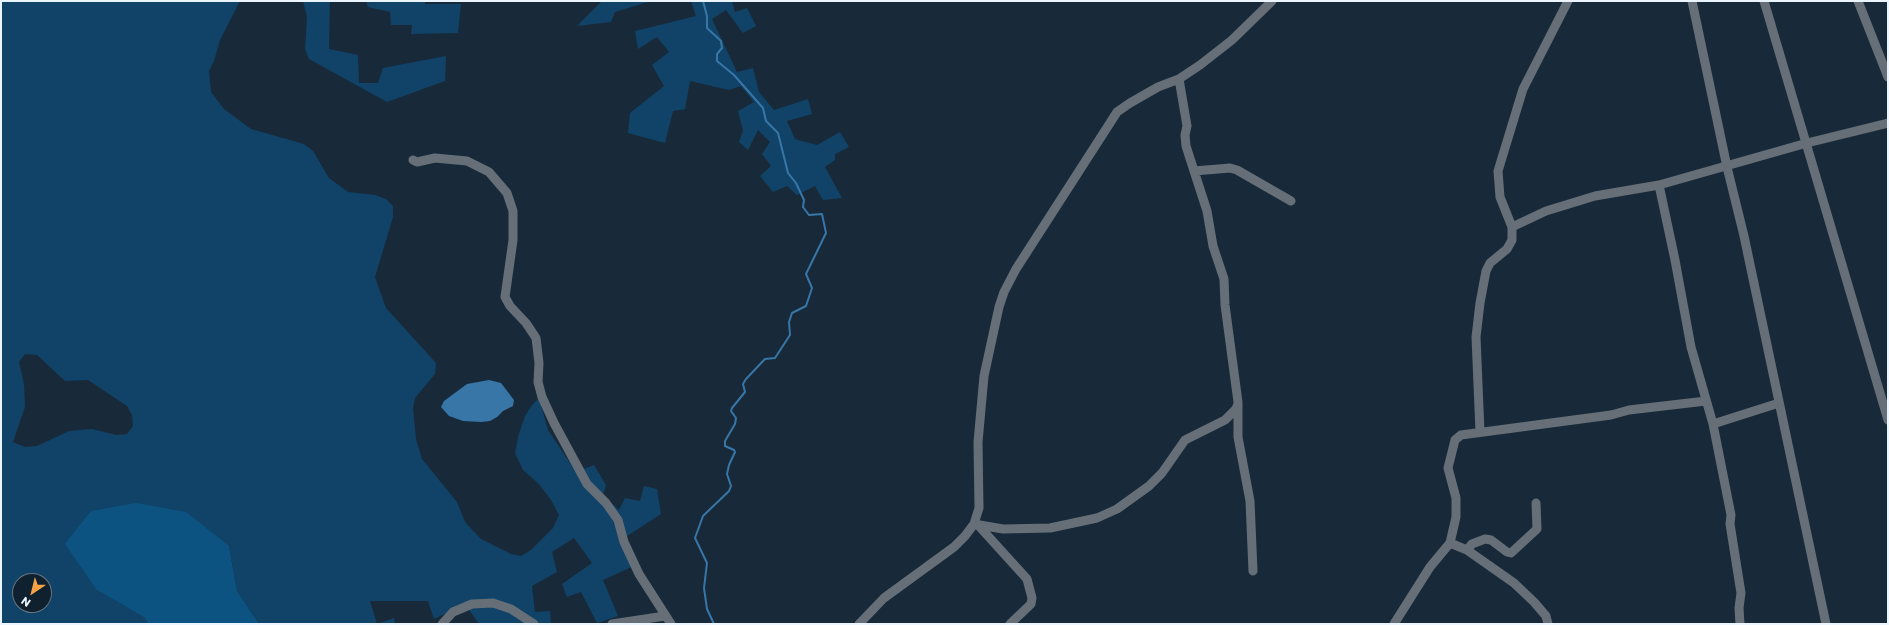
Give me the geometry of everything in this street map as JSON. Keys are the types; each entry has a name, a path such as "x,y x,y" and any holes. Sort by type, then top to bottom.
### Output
{"street":[{"path":"864,622 884,598 954,547 976,524 979,508 978,442 984,376 999,307 1004,292 1016,269 1071,182 1117,112 1142,95 1179,79 1200,65 1232,40 1272,1"},
{"path":"1480,432 1476,337 1480,304 1486,271 1490,263 1507,249 1512,240 1512,227 1500,197 1498,171 1523,90 1568,1"},
{"path":"1692,1 1727,167 1744,236 1826,624"},
{"path":"1764,1 1807,143 1850,298 1888,420"},
{"path":"1858,1 1888,77"},
{"path":"1179,79 1187,126 1186,146 1207,211 1213,246 1224,279 1225,305 1238,402 1238,437 1250,501 1253,570"},
{"path":"1512,227 1546,212 1595,196 1659,185 1727,167 1807,143 1888,123"},
{"path":"413,160 417,162 435,158 468,161 489,172 507,192 513,212 513,240 505,297 510,306 526,323 536,338 539,363 538,382 542,397 554,424 587,484 606,503 618,520 624,542 639,574 668,620 612,624"},
{"path":"1194,171 1230,168 1237,170 1291,201"},
{"path":"1659,185 1691,347 1713,424 1731,515 1730,524 1741,593 1739,608 1740,624"},
{"path":"1394,624 1430,567 1450,542 1456,517 1456,498 1448,468 1455,440 1461,435 1611,415 1629,410 1706,401"},
{"path":"976,524 1003,529 1050,528 1097,518 1118,509 1153,482 1162,473 1185,440 1224,420 1236,409 1238,402"},
{"path":"1713,424 1779,403"},
{"path":"1467,550 1472,544 1486,539 1491,540 1507,552 1511,553 1537,529 1536,503"},
{"path":"976,524 1027,579 1032,598 1030,604 1010,624"},
{"path":"1450,542 1467,550 1514,583 1546,616 1548,624"},
{"path":"442,624 452,612 472,604 493,602 511,609 534,624"}],"shaded area":[{"path":"1,1 240,1 220,40 214,61 209,71 211,92 224,109 251,129 304,144 313,151 329,178 348,192 375,195 386,199 393,206 393,217 375,277 386,308 436,363 435,374 415,398 413,408 416,439 422,459 457,502 465,522 481,539 511,554 521,556 531,550 553,528 559,515 551,500 539,484 523,470 515,453 518,437 525,416 532,405 539,398 548,430 576,472 594,465 606,485 603,495 619,510 625,498 640,501 644,486 657,489 661,514 621,540 636,565 603,580 618,616 597,623 581,592 567,597 562,584 592,563 574,538 552,552 557,572 532,586 535,612 550,611 551,624 479,624 465,604 434,619 428,601 370,601 377,624 259,624 237,591 229,546 97,590 145,618 148,624 1,624","holes":["25,354 37,355 65,381 88,380 127,406 132,415 133,426 127,434 116,435 92,429 69,431 37,446 25,447 13,442 25,407 24,384 19,362"]},
{"path":"303,1 330,1 329,49 358,55 359,83 378,83 383,68 446,56 445,81 387,102 309,59 305,49 307,17"},
{"path":"366,1 425,1 425,4 461,4 458,33 411,34 412,25 391,25 390,12 368,7"},
{"path":"602,1 651,1 615,12 611,22 577,26"},
{"path":"691,1 732,1 735,12 747,8 756,26 743,33 726,10 712,19 737,72 753,68 759,92 774,110 808,99 812,114 787,121 795,139 817,145 840,132 849,147 835,154 835,160 825,167 842,198 823,200 815,186 797,195 787,186 773,192 760,176 771,166 762,154 770,142 758,130 748,150 739,142 743,131 738,111 754,102 741,86 729,90 690,81 685,109 673,111 665,143 628,133 630,113 664,86 652,65 669,52 657,37 638,49 635,31 696,16"},
{"path":"489,380 501,383 514,400 513,406 503,411 490,421 463,421 449,416 441,407 444,401 467,384"},
{"path":"136,503 186,512 229,546 237,591 259,624 148,624 145,618 97,590 65,544 91,511"},
{"path":"394,618 395,624 377,624"}],"waterway":[{"path":"703,1 707,16 707,28 721,41 722,48 717,54 717,61 734,75 763,108 766,121 778,133 788,173 796,183 804,200 803,207 809,215 822,214 826,233 806,274 812,288 806,306 792,313 789,322 790,335 775,358 765,359 746,379 743,384 745,392 731,411 736,418 735,424 725,441 725,446 734,450 735,452 727,474 731,486 729,491 703,516 695,538 707,563 704,588 707,609 714,624"}]}
